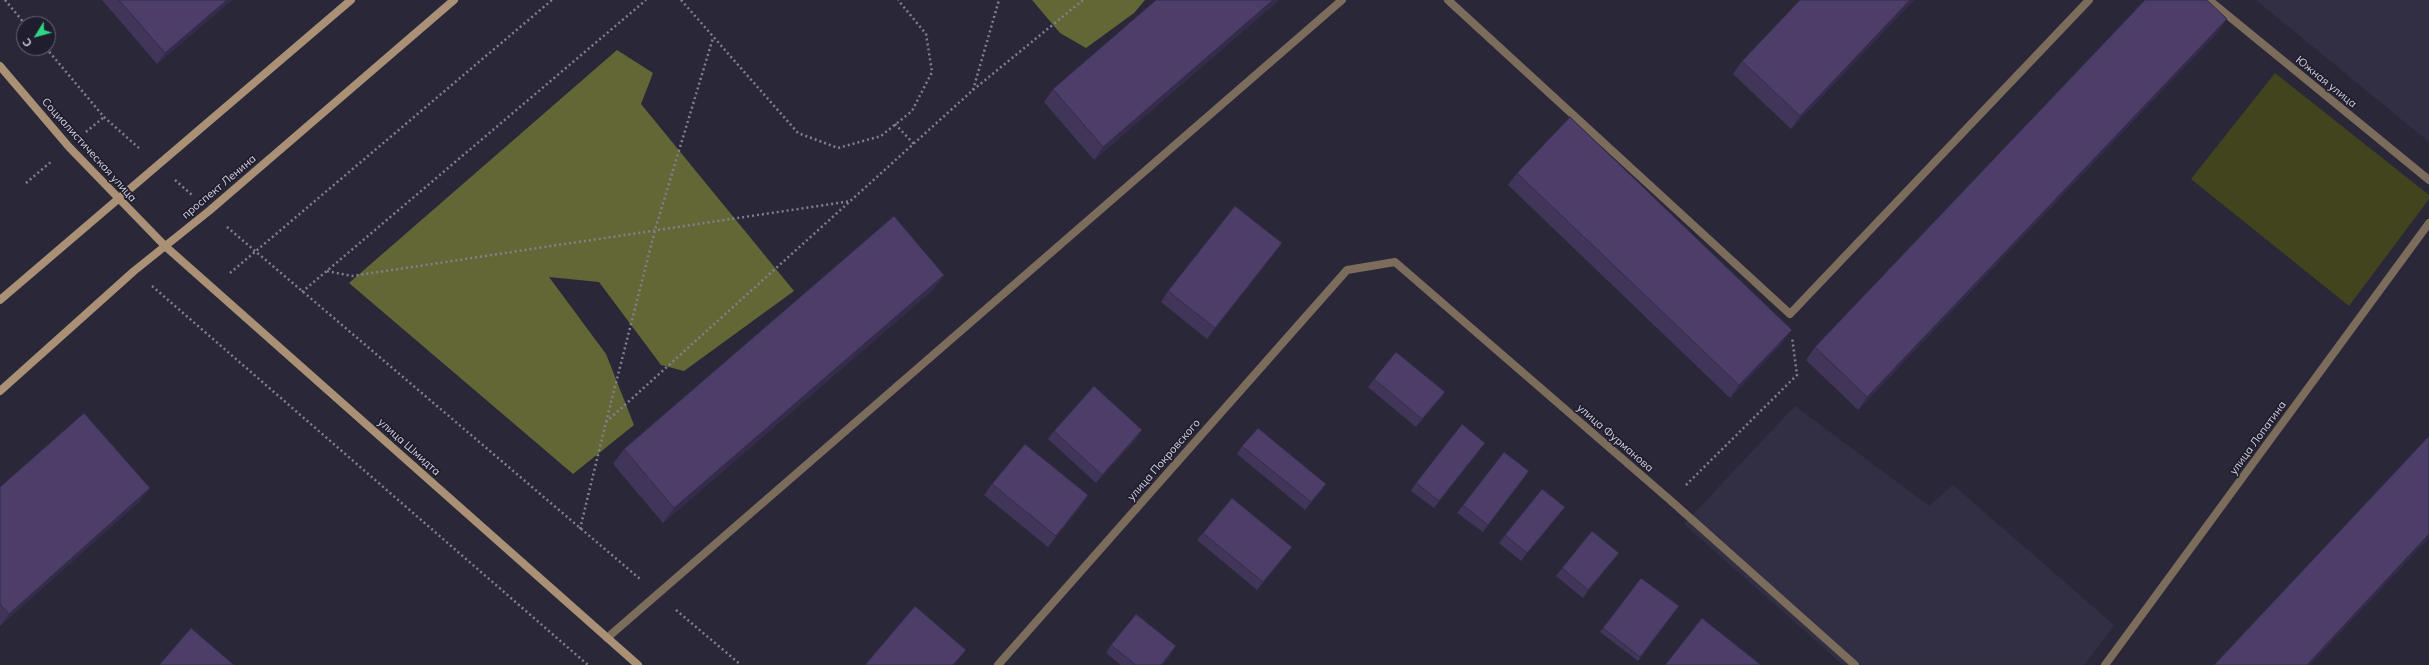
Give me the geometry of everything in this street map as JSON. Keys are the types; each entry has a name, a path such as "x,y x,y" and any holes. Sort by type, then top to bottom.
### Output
{"main road":[{"path":"0,300 117,198 351,0"},
{"name":"проспект Ленина","path":"0,391 134,271 209,211 454,0"},
{"name":"Социалистическая улица","path":"0,66 117,198 165,246"},
{"name":"улица Шмидта","path":"165,246 638,665"}],"street":[{"path":"607,638 1342,0"},
{"path":"1448,0 1790,314 2088,0"},
{"name":"Южная улица","path":"2209,0 2429,180"},
{"name":"улица Лопатина","path":"2105,665 2429,223"},
{"name":"улица Фурманова","path":"1347,270 1394,262 1670,500 1855,665"},
{"name":"улица Покровского","path":"998,665 1347,270"}],"path":[{"path":"5,0 18,16"},
{"path":"213,288 552,0"},
{"path":"302,292 646,0"},
{"path":"681,0 798,133 838,148 881,136 912,112 932,72 926,34 898,0"},
{"path":"973,90 1000,0"},
{"path":"606,422 973,90 1083,0"},
{"path":"580,529 655,230 713,38"},
{"path":"53,56 104,117 255,252 741,665"},
{"path":"895,124 914,144"},
{"path":"326,271 352,276 851,200"},
{"path":"134,271 588,665"},
{"path":"1670,500 1797,375 1790,314"}],"shaded area":[{"path":"2256,0 2429,0 2429,142"},
{"path":"1795,406 1929,506 1953,485 2114,625 2084,665 1843,665 1684,524"}],"green space":[{"path":"1032,0 1145,0 1134,13 1086,48 1060,33"},
{"path":"617,50 653,73 641,104 794,291 684,371 661,365 599,282 549,277 606,354 634,425 573,474 349,283"},
{"path":"2275,73 2429,195 2429,199 2349,306 2191,179"}],"building":[{"path":"119,0 227,0 165,53"},
{"path":"1156,0 1273,0 1103,147 1053,89"},
{"path":"1800,0 1910,0 1800,116 1742,61"},
{"path":"2145,0 2207,0 2227,19 1867,397 1815,347"},
{"path":"1570,117 1792,330 1739,385 1517,173"},
{"path":"1235,206 1282,243 1215,328 1168,291"},
{"path":"894,216 944,275 674,508 624,449"},
{"path":"1396,352 1445,392 1422,419 1374,379"},
{"path":"1094,386 1142,430 1102,475 1054,431"},
{"path":"84,413 150,488 9,614 0,604 0,487"},
{"path":"1462,424 1485,443 1439,501 1416,483"},
{"path":"1258,428 1326,484 1311,502 1242,446"},
{"path":"2429,436 2429,534 2307,665 2214,665"},
{"path":"1025,444 1088,495 1056,536 992,484"},
{"path":"1504,452 1529,471 1488,525 1463,505"},
{"path":"1542,489 1565,507 1527,553 1505,535"},
{"path":"1232,498 1292,547 1263,582 1203,533"},
{"path":"1592,531 1619,553 1588,590 1562,568"},
{"path":"1641,578 1679,606 1640,657 1603,628"},
{"path":"915,606 966,650 953,665 865,665"},
{"path":"1136,614 1176,646 1161,665 1136,665 1111,645"},
{"path":"1702,618 1761,665 1665,665"},
{"path":"191,628 234,665 159,665"}]}
